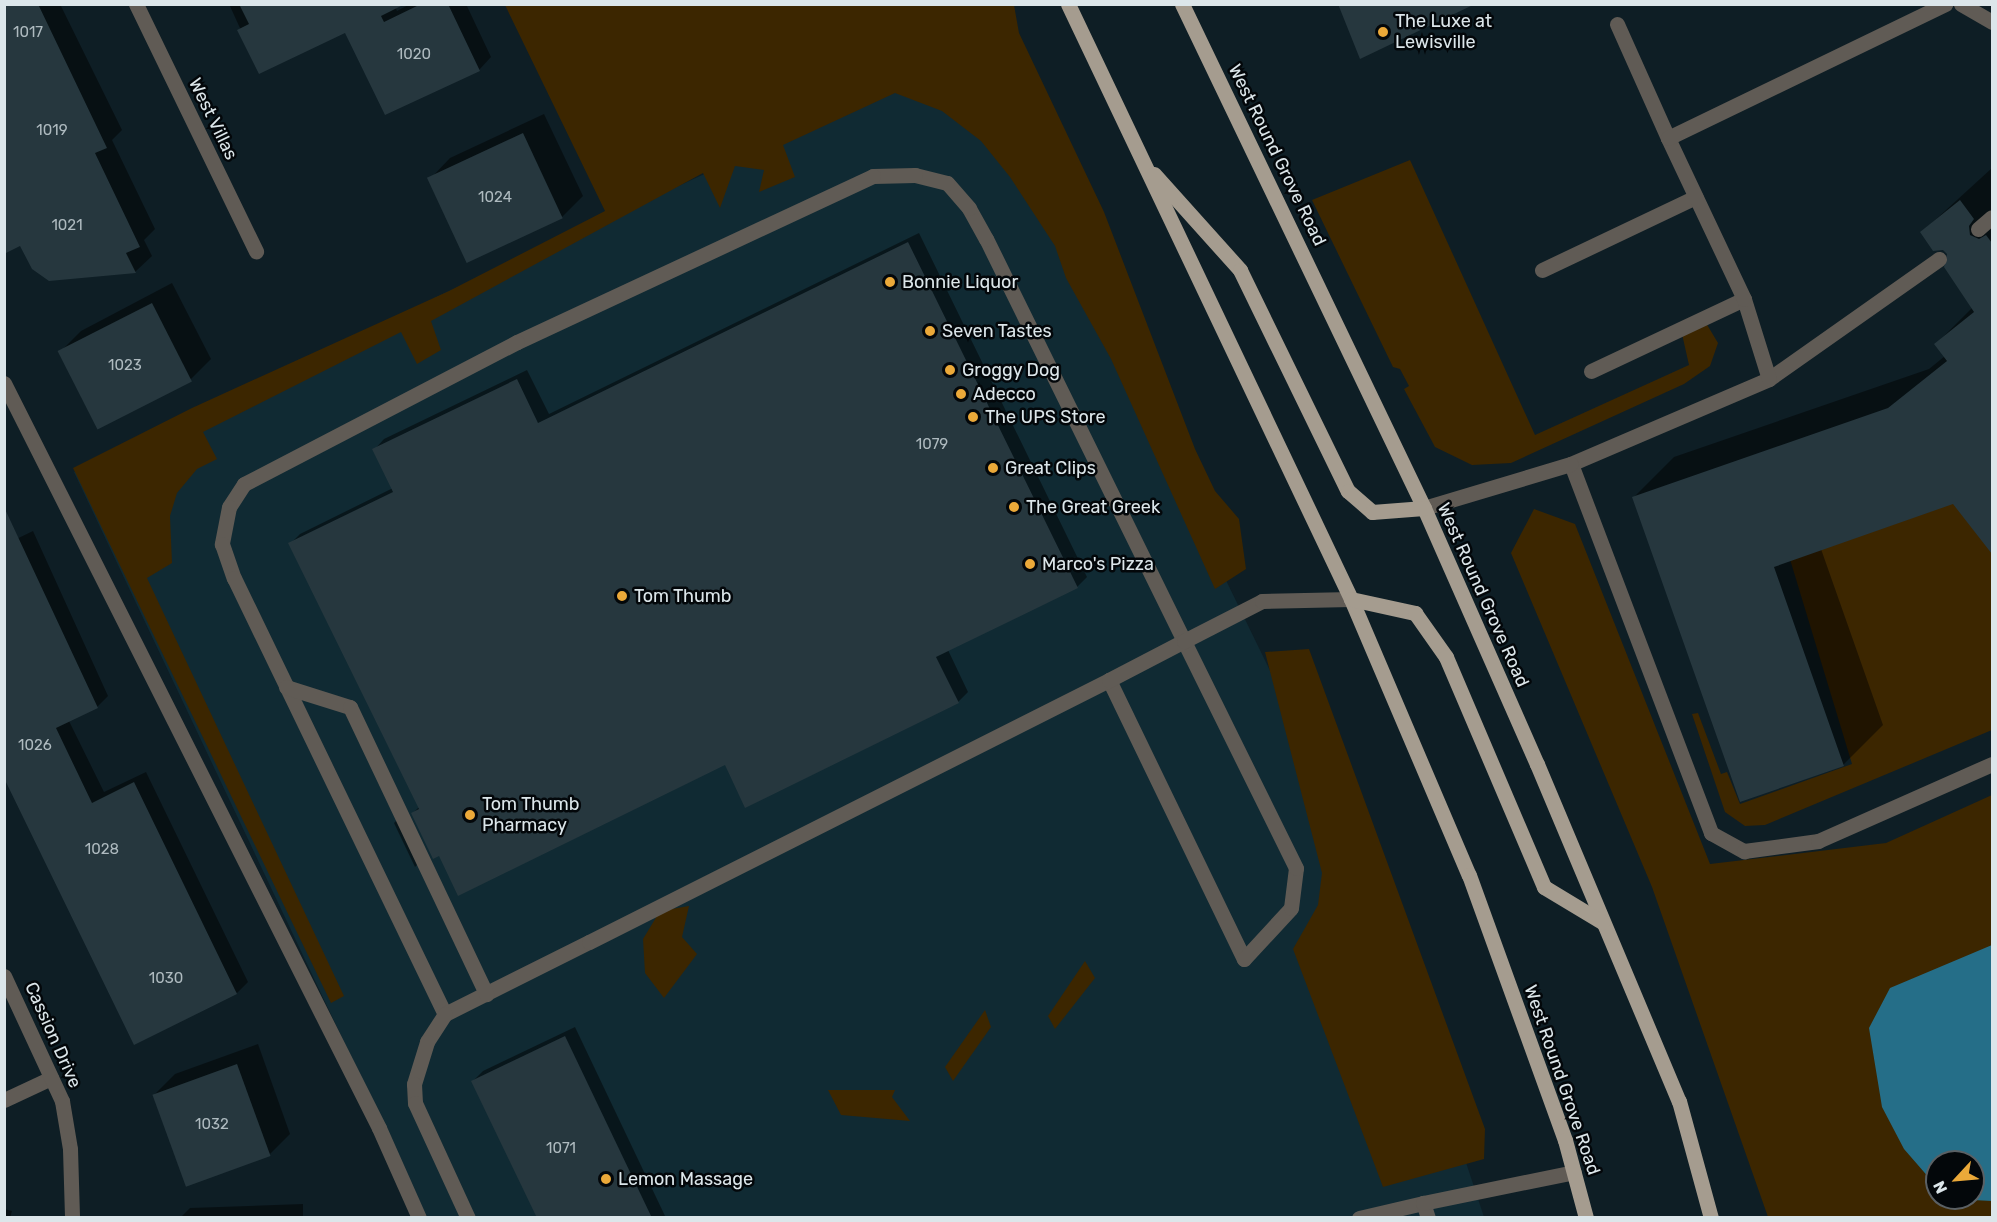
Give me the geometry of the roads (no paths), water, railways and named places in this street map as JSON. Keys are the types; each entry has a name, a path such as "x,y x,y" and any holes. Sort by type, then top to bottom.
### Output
{"main road":[{"name":"West Round Grove Road","path":"1068,4 1351,599 1469,875 1574,1172 1586,1218"},
{"name":"West Round Grove Road","path":"1182,4 1424,508 1679,1101 1711,1218"},
{"path":"1142,159 1240,270 1348,491 1372,512 1424,508"},
{"path":"1351,599 1415,613 1446,657 1544,887 1602,922"}],"street":[{"name":"West Villas","path":"136,4 256,252"},
{"path":"1668,138 1945,4"},
{"path":"1961,4 1992,22"},
{"path":"1617,24 1744,300 1769,379"},
{"path":"445,1014 234,578 222,544 229,507 243,483 517,342 873,176 915,175 947,183 969,208 1296,868 1291,908 1244,959 1109,680"},
{"path":"1542,270 1696,197"},
{"path":"1978,229 1992,217"},
{"path":"1424,508 1571,464 1769,379 1939,259"},
{"path":"1591,370 1744,300"},
{"path":"4,382 379,1128 419,1218"},
{"path":"1571,464 1711,833 1744,851 1818,841 1992,765"},
{"path":"468,1218 415,1103 414,1084 427,1042 445,1014 1262,602 1351,599"},
{"path":"286,687 350,707 486,994"},
{"name":"Cassion Drive","path":"4,976 62,1101 70,1149 72,1218"},
{"path":"4,1100 51,1078"},
{"path":"1359,1218 1425,1210 1574,1172"}],"water":[{"path":"1992,945 1992,1201 1985,1201 1985,1150 1925,1150 1925,1173 1904,1149 1882,1107 1869,1028 1890,988"}],"place":[{"name":"The Luxe at Lewisville","path":"1383,32"},
{"name":"Bonnie Liquor","path":"890,282"},
{"name":"Seven Tastes","path":"930,331"},
{"name":"Groggy Dog","path":"950,370"},
{"name":"Adecco","path":"961,394"},
{"name":"The UPS Store","path":"973,417"},
{"name":"Great Clips","path":"993,468"},
{"name":"The Great Greek","path":"1014,507"},
{"name":"Marco's Pizza","path":"1030,564"},
{"name":"Tom Thumb","path":"622,596"},
{"name":"Tom Thumb Pharmacy","path":"470,815"},
{"name":"Lemon Massage","path":"606,1179"}]}
